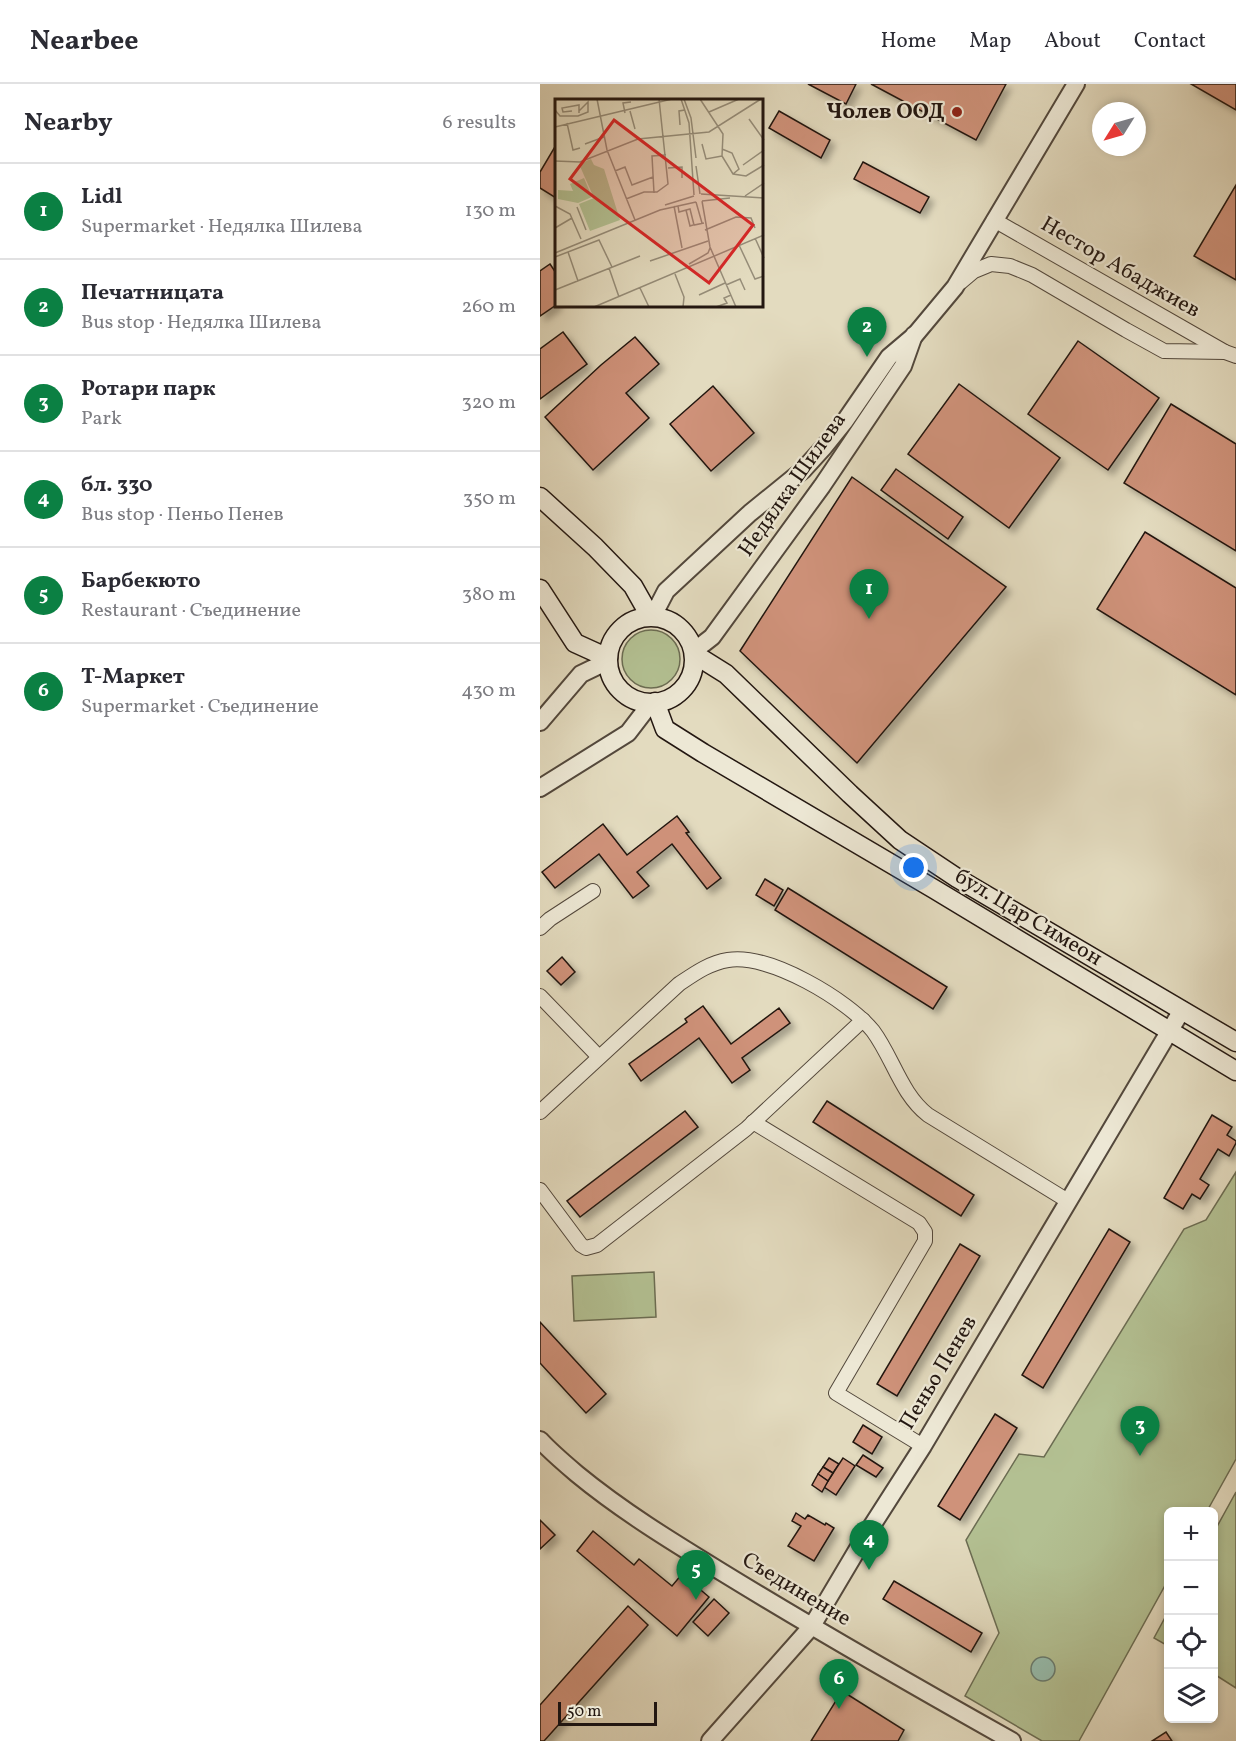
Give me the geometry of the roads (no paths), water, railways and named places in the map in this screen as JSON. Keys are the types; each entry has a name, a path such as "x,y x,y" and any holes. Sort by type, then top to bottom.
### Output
{"main road":[{"path":"540,497 633,586 652,616"},
{"path":"540,589 575,643 608,660"},
{"path":"652,616 667,620 679,627 689,638 694,653 694,666 685,687 666,700 653,703 638,700 617,686 608,660 611,645 626,625 637,619 652,616"},
{"name":"бул. Цар Симеон","path":"694,653 726,674 849,794 900,840 957,878 1236,1042"},
{"name":"бул. Цар Симеон","path":"653,703 665,729 703,753 1236,1071"}],"street":[{"name":"Недялка Шилева","path":"652,616 666,591 750,513 802,470 824,447 845,421 889,357 915,334 955,287 1076,84"},
{"name":"Нестор Абаджиев","path":"994,220 1230,354"},
{"name":"Нестор Абаджиев","path":"955,287 974,271 991,264 1010,266 1032,275 1164,351 1230,354"},
{"name":"Недялка Шилева","path":"694,653 712,637 822,486 903,366 915,334"},
{"path":"540,722 581,674 608,660"},
{"path":"540,788 628,733 653,703"},
{"path":"540,928 593,891"},
{"path":"540,1112 679,984 710,965 741,959 760,962 800,977 845,1005 874,1033 916,1106 1068,1201"},
{"path":"540,996 599,1057"},
{"name":"Пеньо Пенев","path":"710,1741 812,1626 866,1535 923,1446 1182,1010"},
{"path":"540,1190 581,1245 592,1248 753,1122 863,1020"},
{"path":"753,1122 919,1223 925,1232 925,1241 836,1393 923,1446"},
{"name":"Съединение","path":"540,1440 591,1485 632,1516 769,1601 1012,1741"}],"place":[{"name":"Чолев ООД","path":"957,112"},
{"name":"Печатницата","path":"867,357"},
{"name":"Lidl","path":"869,619"},
{"name":"Ротари парк","path":"1140,1456"},
{"name":"бл. 330","path":"869,1570"},
{"name":"Барбекюто","path":"696,1600"},
{"name":"Т-Маркет","path":"839,1709"}]}
